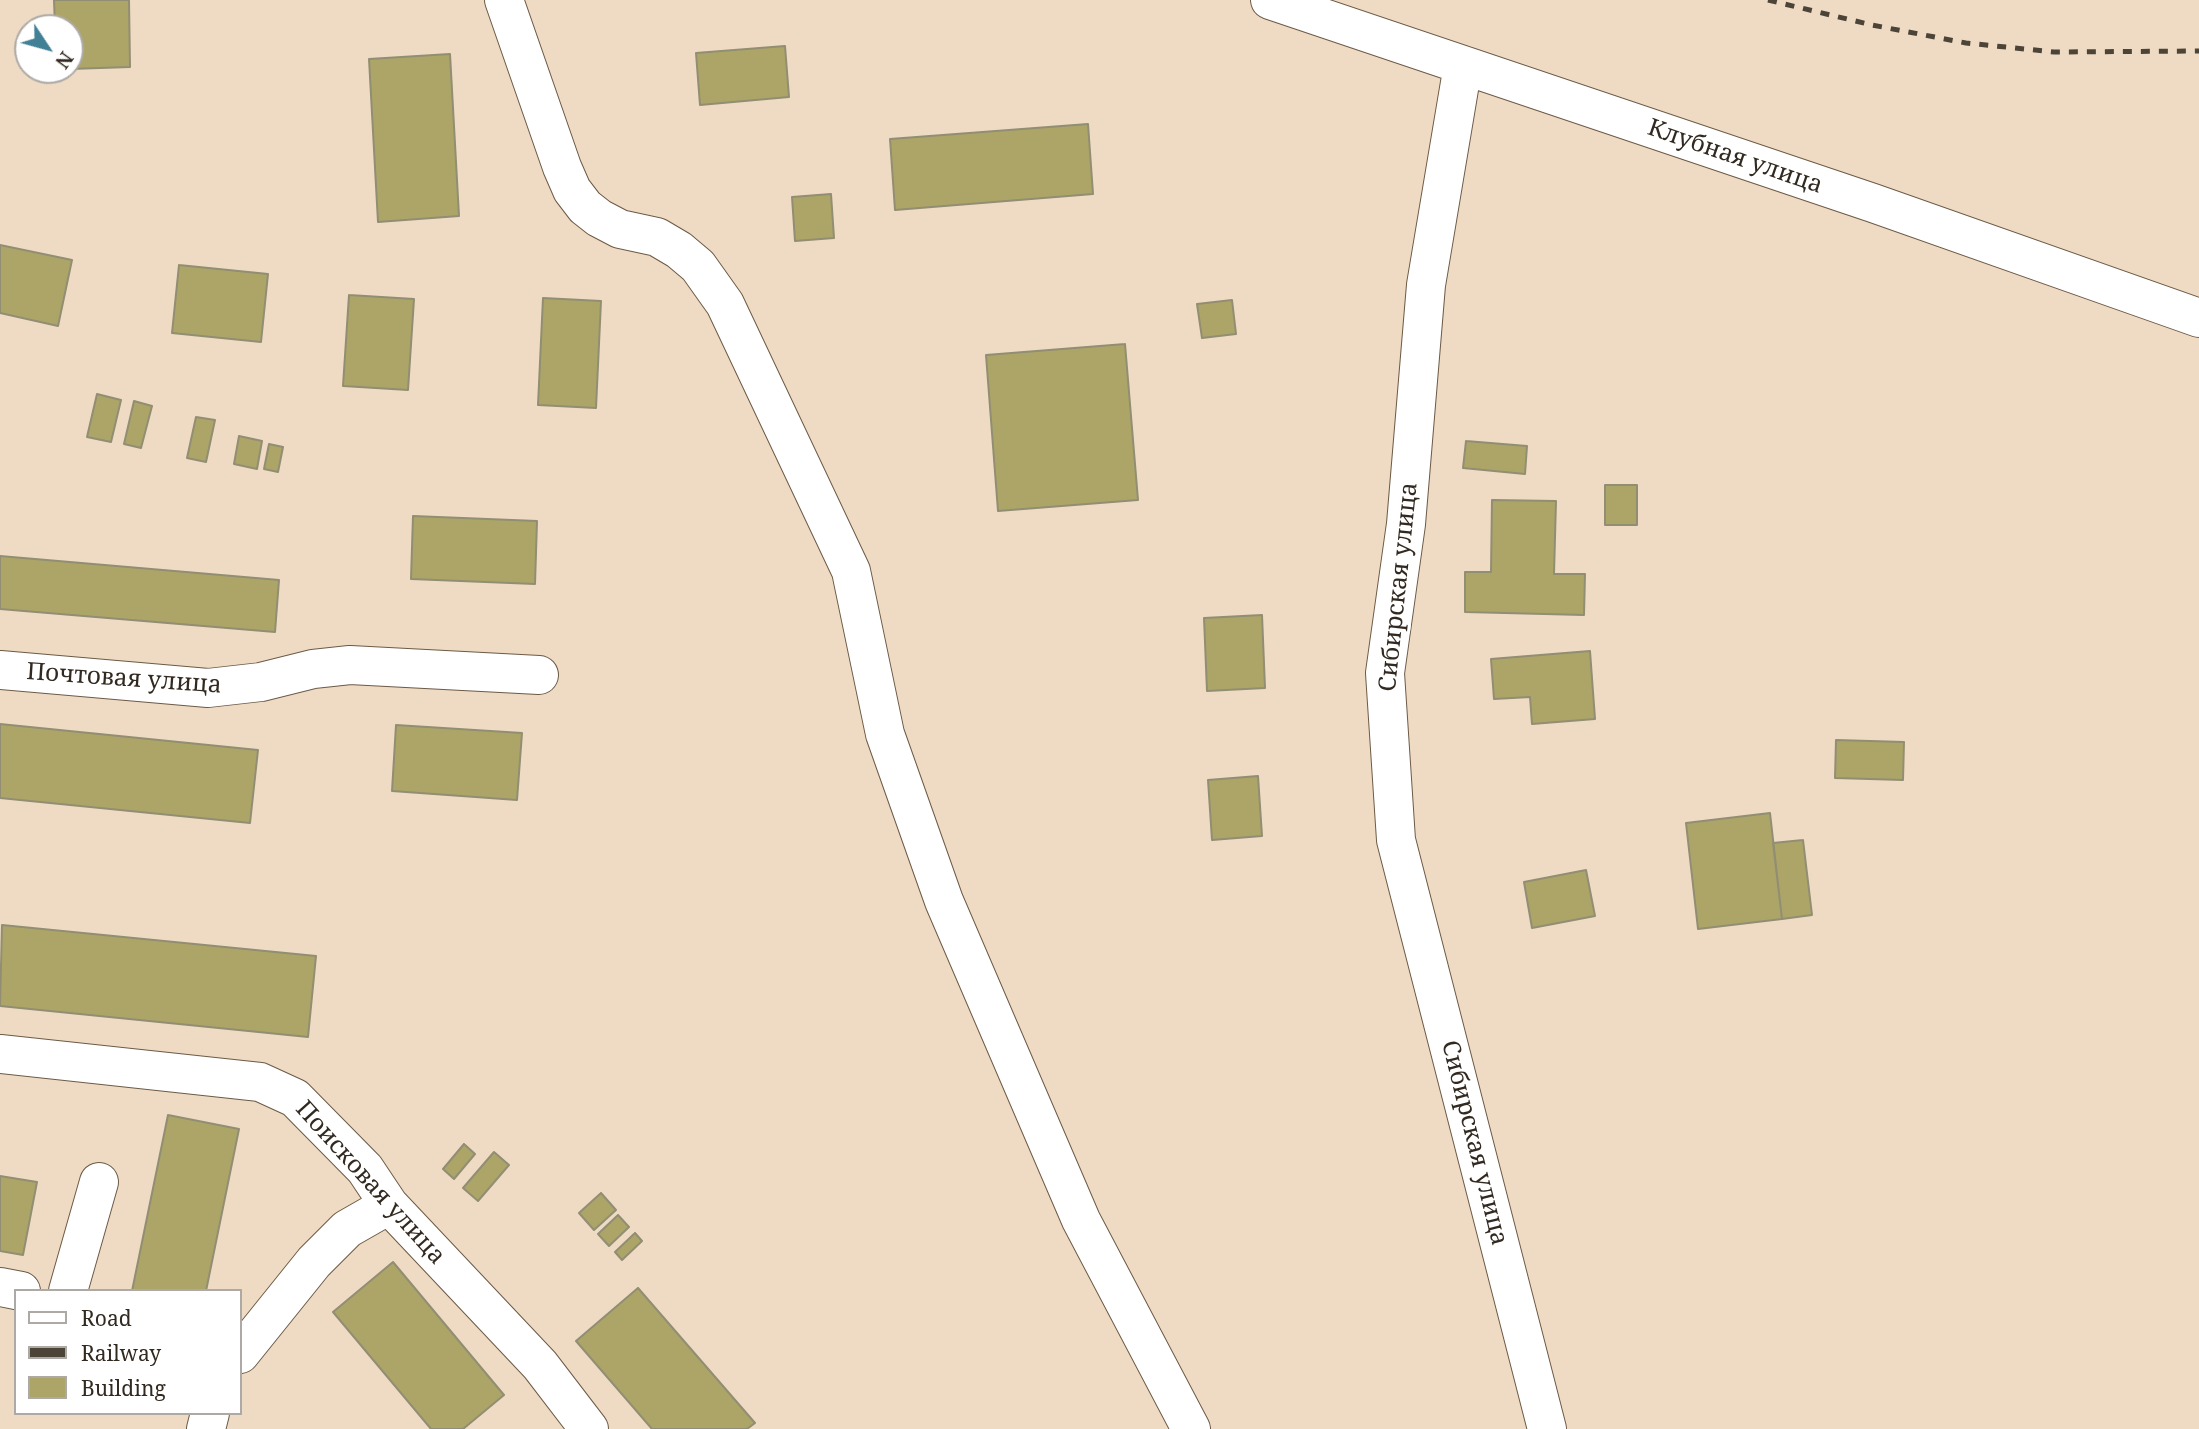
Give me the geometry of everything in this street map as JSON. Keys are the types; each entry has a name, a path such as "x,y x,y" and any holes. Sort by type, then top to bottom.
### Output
{"street":[{"path":"503,0 572,190 585,207 599,218 621,229 657,237 679,250 698,266 725,304 851,571 885,734 944,901 1081,1220 1191,1429"},
{"name":"Клубная улица","path":"1270,0 1873,203 2199,318"},
{"name":"Сибирская улица","path":"1463,65 1426,285 1406,524 1385,674 1396,840 1547,1429"},
{"name":"Почтовая улица","path":"0,670 208,688 261,682 313,669 350,665 539,675"},
{"name":"Поисковая улица","path":"0,1054 260,1082 295,1098 365,1169 389,1205 540,1365 589,1429"},
{"path":"69,1289 99,1182"},
{"path":"242,1352 314,1262 347,1229 389,1205"}],"building":[{"path":"54,0 129,0 130,67 84,69 84,14 54,14"},
{"path":"785,46 789,97 700,105 696,53"},
{"path":"450,54 459,216 378,222 369,59"},
{"path":"1088,124 1093,194 895,210 890,139"},
{"path":"831,194 834,238 795,241 792,197"},
{"path":"0,245 72,260 58,326 0,313"},
{"path":"179,265 268,274 261,342 172,333"},
{"path":"349,295 414,299 408,390 343,386"},
{"path":"543,298 601,301 596,408 538,405"},
{"path":"1232,300 1236,334 1202,338 1197,304"},
{"path":"1125,344 1138,500 998,511 986,355"},
{"path":"97,394 121,400 111,442 87,437"},
{"path":"134,401 152,406 141,448 124,444"},
{"path":"196,417 215,420 206,462 187,458"},
{"path":"239,436 262,441 257,469 234,464"},
{"path":"1466,441 1527,446 1525,474 1463,468"},
{"path":"269,444 283,447 278,472 264,469"},
{"path":"1605,485 1637,485 1637,525 1605,525"},
{"path":"1492,500 1556,501 1554,574 1585,574 1584,615 1465,612 1465,572 1491,572"},
{"path":"413,516 537,521 535,584 411,579"},
{"path":"0,556 279,580 275,632 0,609"},
{"path":"1262,615 1265,688 1207,691 1204,618"},
{"path":"1590,651 1595,719 1532,724 1530,697 1494,699 1491,659"},
{"path":"0,724 258,750 250,823 0,798"},
{"path":"396,725 522,733 517,800 392,791"},
{"path":"1836,740 1904,742 1903,780 1835,778"},
{"path":"1258,776 1262,836 1212,840 1208,780"},
{"path":"1770,813 1782,919 1698,929 1686,823"},
{"path":"1803,840 1812,915 1782,919 1773,843"},
{"path":"1586,870 1595,916 1532,928 1524,882"},
{"path":"2,925 316,956 308,1037 0,1006"},
{"path":"168,1115 239,1129 206,1289 132,1289"},
{"path":"464,1144 475,1154 454,1179 443,1169"},
{"path":"494,1152 509,1165 478,1201 463,1188"},
{"path":"0,1176 37,1182 23,1255 0,1251"},
{"path":"601,1193 616,1210 594,1230 579,1213"},
{"path":"618,1215 629,1227 609,1246 598,1234"},
{"path":"635,1233 642,1241 622,1260 615,1252"},
{"path":"393,1262 504,1395 463,1429 431,1429 333,1312"},
{"path":"638,1288 755,1423 747,1429 652,1429 576,1341"}],"railway":[{"path":"1768,0 1872,25 1966,43 2054,52 2199,51"}]}
